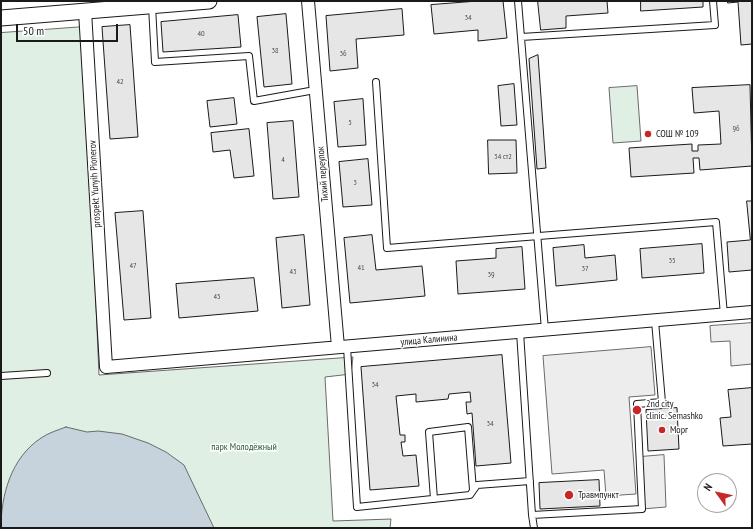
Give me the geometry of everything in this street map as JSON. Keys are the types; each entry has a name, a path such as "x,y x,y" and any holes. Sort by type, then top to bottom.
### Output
{"street":[{"path":"1,18 85,6 152,6 209,1"},
{"name":"Тихий переулок","path":"308,1 315,90 342,347"},
{"name":"prospekt Yunyih Pionerov","path":"85,6 106,367"},
{"name":"улица Калинина","path":"106,367 752,312"}],"lane":[{"path":"518,1 536,236 545,330"},
{"path":"521,37 715,25 713,1"},
{"path":"152,6 155,62 249,56 254,101 315,90"},
{"path":"376,82 387,248 716,222 724,315"},
{"path":"532,515 642,509 637,404 662,402 655,321"},
{"path":"520,332 534,528"},
{"path":"342,347 357,507 470,495 477,485 530,481"},
{"path":"1,376 47,373"},
{"path":"434,498 429,432 468,428 473,490"}],"green space":[{"name":"парк Молодёжный","path":"84,27 99,375 353,357 351,374 325,377 333,521 391,519 390,528 1,528 1,33"},
{"path":"637,86 641,141 613,143 609,88"}],"shaded area":[{"path":"752,323 752,364 731,366 730,341 711,342 710,326"},
{"path":"651,347 655,395 629,397 636,494 606,496 604,470 552,474 543,356"},
{"path":"66,427 87,432 98,431 122,434 148,443 166,452 184,465 214,528 1,528 1,515 6,490 15,467 22,456 41,438"},
{"path":"664,455 666,507 642,509 640,457"}],"building":[{"path":"478,1 503,1 507,38 478,41 478,30 434,34 431,5"},
{"path":"538,1 607,1 608,13 566,16 566,28 541,30"},
{"path":"641,1 703,1 703,7 641,11"},
{"path":"728,1 752,1 752,44 741,45 738,2 728,3"},
{"path":"402,9 404,35 356,39 358,68 330,71 326,16"},
{"path":"286,14 292,84 264,87 257,17"},
{"path":"238,15 241,47 163,52 161,22"},
{"path":"130,25 138,137 110,139 102,27"},
{"path":"538,55 546,168 537,169 529,59"},
{"path":"514,84 517,125 501,126 498,86"},
{"path":"750,85 752,166 700,170 699,158 693,158 694,173 631,177 629,148 692,144 692,151 698,151 698,145 721,144 719,111 694,113 692,88"},
{"path":"234,98 237,124 210,127 207,101"},
{"path":"363,99 366,145 338,147 334,102"},
{"path":"293,121 299,197 273,199 267,123"},
{"path":"249,129 254,176 234,178 230,150 213,152 211,133"},
{"path":"488,140 516,140 517,173 489,174"},
{"path":"368,159 372,205 343,207 339,162"},
{"path":"747,201 752,201 752,270 729,272 727,242 750,240"},
{"path":"143,211 151,318 124,320 115,213"},
{"path":"304,235 310,305 282,308 276,238"},
{"path":"372,235 376,270 422,266 425,296 350,303 344,238"},
{"path":"702,244 704,273 642,278 640,249"},
{"path":"584,245 585,258 615,255 617,280 556,286 553,248"},
{"path":"522,247 525,289 458,294 456,261 496,258 496,249"},
{"path":"254,278 258,311 179,318 176,284"},
{"path":"502,355 511,463 476,466 472,413 467,414 466,402 471,402 470,392 449,394 448,399 416,402 416,394 396,396 400,435 405,435 405,442 401,442 403,456 416,455 419,486 370,490 361,367"},
{"path":"752,388 752,444 723,446 720,418 731,417 728,390"},
{"name":"Морг","path":"677,408 679,449 648,451 646,410"},
{"name":"Травмпункт","path":"599,480 600,506 540,509 539,483"}],"place":[{"name":"СОШ № 109","path":"648,134"},
{"name":"2nd city clinic. Semashko","path":"637,410"},
{"name":"Морг","path":"662,430"},
{"name":"Травмпункт","path":"569,495"}]}
